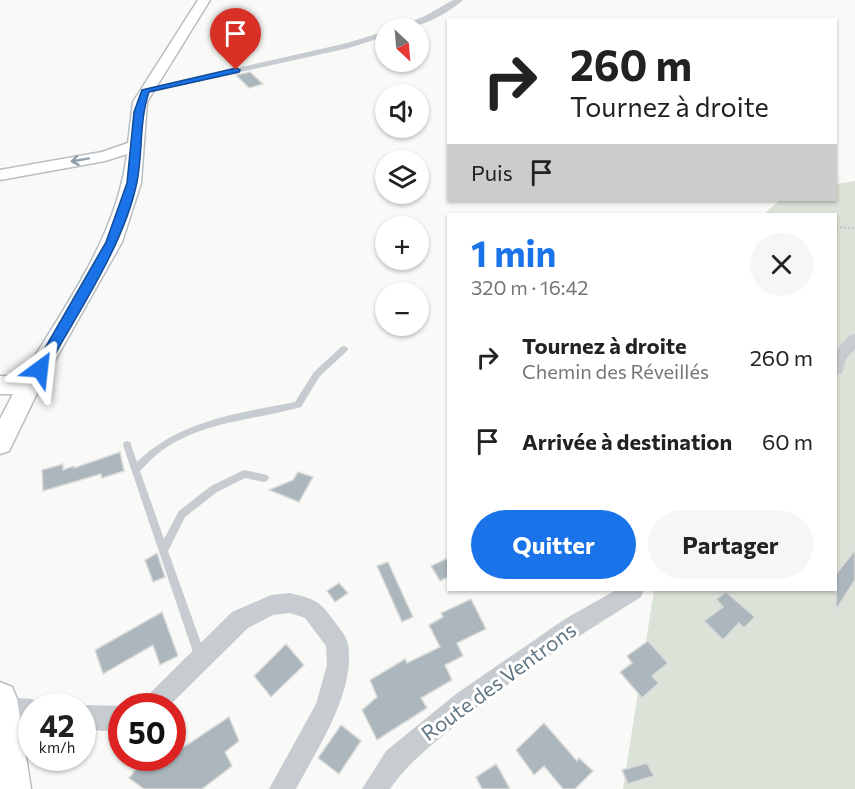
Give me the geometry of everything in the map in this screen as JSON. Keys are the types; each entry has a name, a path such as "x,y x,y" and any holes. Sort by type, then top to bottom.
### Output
{"main road":[{"path":"0,444 18,397 112,242 132,183 140,102 204,0"},
{"path":"0,175 105,156 136,145"},
{"path":"0,385 18,397"},
{"path":"11,709 12,789"}],"street":[{"path":"428,18 459,0"},
{"path":"146,90 349,45 375,37"},
{"path":"837,363 838,357 855,339"},
{"name":"Route des Ventrons","path":"375,789 395,760 464,702 573,627 632,591"},
{"path":"167,693 240,620 271,605 290,603 312,609 337,643 338,666 326,708 282,789"}],"lane":[{"path":"136,470 159,448 182,435 243,416 298,405 317,374 344,349"},
{"path":"127,445 201,660"},
{"path":"163,551 182,514 214,489 243,474 264,478"}],"path":[{"path":"837,227 855,228"}],"shaded area":[{"path":"855,181 855,789 623,789 654,591 837,591 837,213 765,213 779,201 837,201 837,184"}],"building":[{"path":"250,72 263,84 249,88 236,75"},
{"path":"120,452 124,471 102,478 101,474 43,491 42,470 63,464 63,470 74,466 74,468"},
{"path":"298,472 313,477 299,502 269,490 293,480"},
{"path":"855,550 855,580 836,610 836,591 837,573"},
{"path":"157,553 165,577 153,582 145,560"},
{"path":"447,558 447,578 440,581 431,566"},
{"path":"388,562 413,617 402,622 377,566"},
{"path":"339,583 348,593 335,602 327,591"},
{"path":"726,592 755,617 744,628 739,623 723,640 704,621 723,607 716,599"},
{"path":"471,599 486,629 457,643 463,656 445,665 452,680 421,698 427,708 377,740 362,710 377,697 370,680 405,659 407,663 440,647 429,625 443,617 441,613"},
{"path":"162,612 178,656 160,665 153,645 103,674 95,650"},
{"path":"648,641 668,663 652,676 659,683 642,698 620,672 632,663 627,656"},
{"path":"286,644 304,665 271,697 254,676"},
{"path":"229,717 239,741 225,752 232,766 202,789 144,789 129,778 135,771 186,771 186,746"},
{"path":"544,723 577,761 579,758 593,771 575,789 563,789 544,766 534,775 516,750"},
{"path":"341,725 361,741 339,774 318,758"},
{"path":"647,763 654,776 628,784 622,770"},
{"path":"496,764 510,789 482,789 476,777"}],"route":[{"path":"40,369 112,242 132,183 138,112 146,90 236,70"}]}
